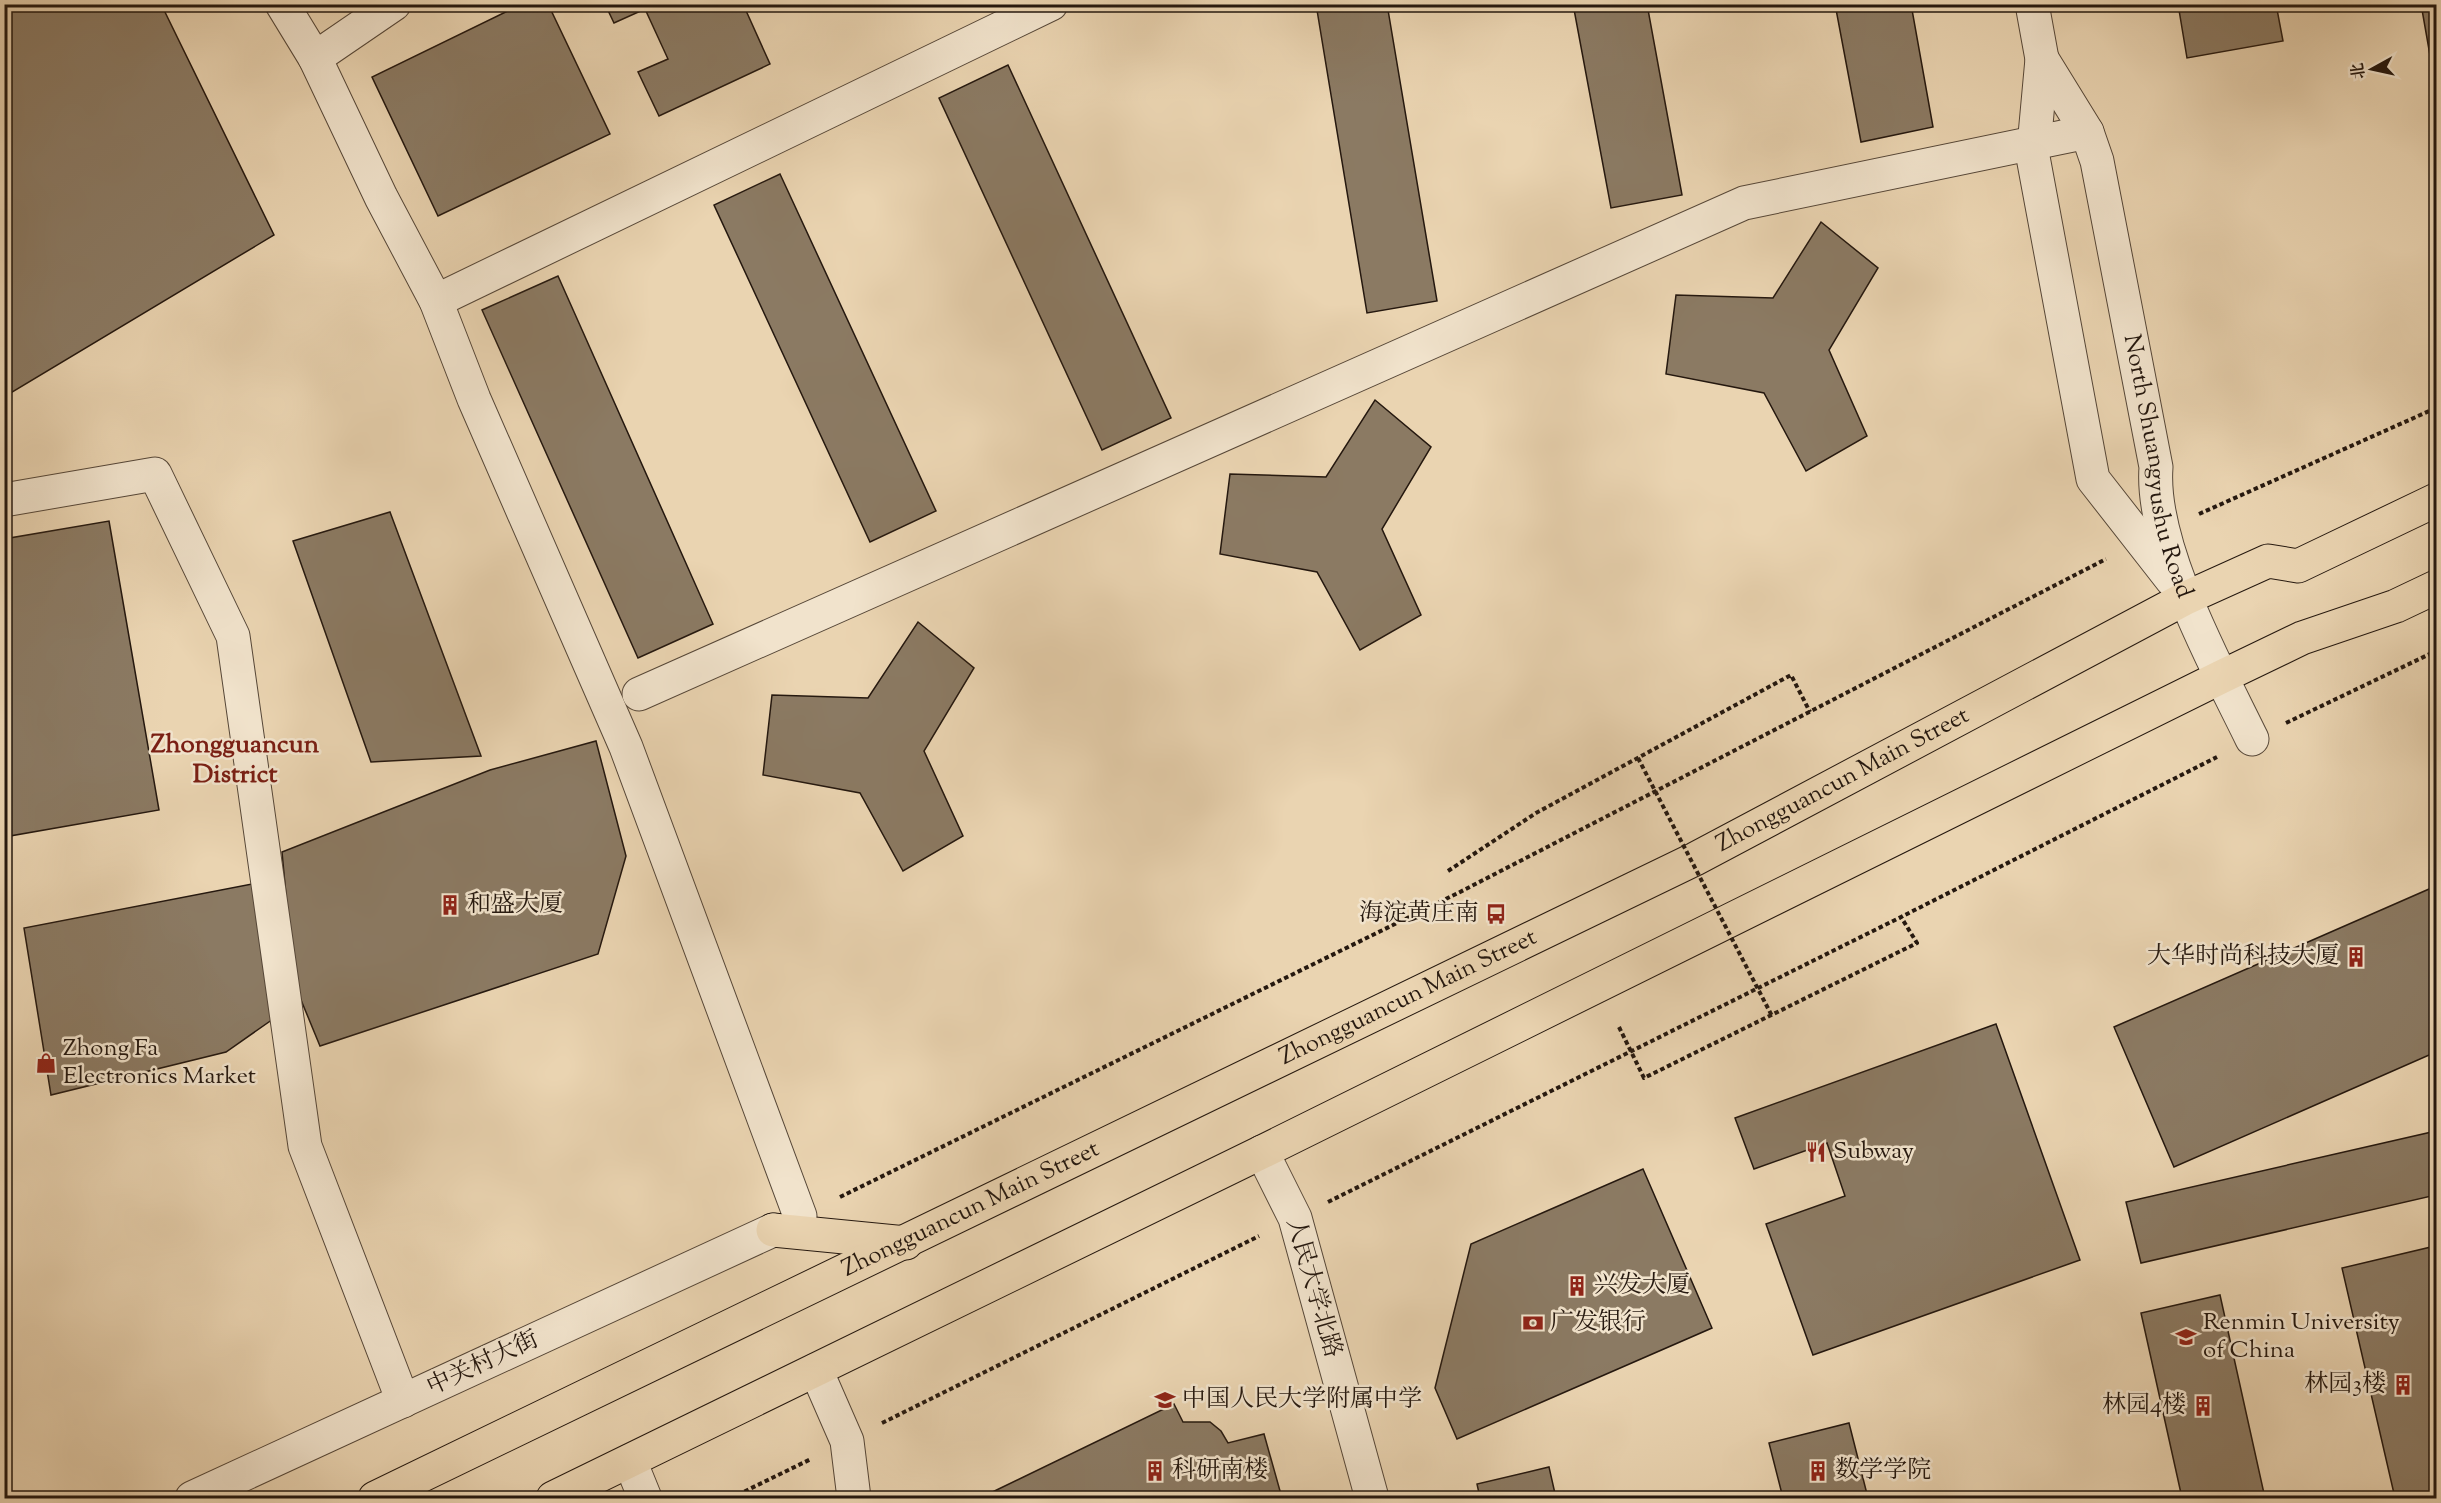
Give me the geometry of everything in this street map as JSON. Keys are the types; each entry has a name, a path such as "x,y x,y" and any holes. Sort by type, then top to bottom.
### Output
{"main road":[{"name":"Zhongguancun Main Street","path":"375,1498 906,1243 1695,859 2186,598 2268,561 2298,566 2436,500"},
{"path":"553,1498 1262,1152 2221,677 2302,638 2396,606 2436,587"},
{"path":"787,1223 906,1243"}],"street":[{"path":"282,4 315,58 381,197 436,302 474,399 626,747 787,1223"},
{"path":"315,58 394,4"},
{"path":"436,302 1052,4"},
{"name":"North Shuangyushu Road","path":"2032,4 2042,59 2032,157 2093,479 2152,536 2186,598 2252,739"},
{"name":"North Shuangyushu Road","path":"2042,59 2087,132 2097,161 2156,467 2152,536"},
{"path":"639,694 1744,203 2087,132"},
{"path":"4,500 155,474 233,636 304,1146 403,1401"},
{"name":"人民大学北路","path":"1262,1152 1295,1218 1372,1498"},
{"name":"中关村大街","path":"192,1498 787,1223"},
{"path":"816,1370 847,1441 854,1498"},
{"path":"630,1461 645,1498"}],"path":[{"path":"787,1223 1458,892 2152,536 2436,408"},
{"path":"731,1498 1901,917 2252,739 2436,651"},
{"path":"1448,871 1536,813 1791,675 1809,712"},
{"path":"1638,758 1772,1016"},
{"path":"1619,1027 1644,1078 1679,1063 1917,943 1901,917"}],"building":[{"path":"4,4 161,4 274,235 4,397"},
{"path":"522,4 548,4 610,134 438,216 372,77"},
{"path":"605,4 743,4 770,64 659,116 638,72 668,59 645,9 614,23"},
{"path":"1316,4 1387,4 1437,301 1367,313"},
{"path":"1573,4 1647,4 1682,195 1611,208"},
{"path":"1835,4 1911,4 1933,127 1861,142"},
{"path":"2178,4 2276,4 2283,41 2187,58"},
{"path":"2421,4 2436,4 2436,60 2431,61"},
{"path":"1008,65 1171,418 1102,450 939,98"},
{"path":"780,174 936,511 870,542 714,205"},
{"path":"1821,222 1878,268 1829,350 1867,436 1806,471 1764,393 1666,374 1676,295 1773,298"},
{"path":"558,276 713,624 638,658 482,310"},
{"path":"1375,400 1431,447 1382,529 1421,615 1360,650 1317,572 1220,554 1230,474 1326,477"},
{"path":"390,512 481,756 371,762 293,541"},
{"path":"109,521 159,810 4,837 4,539"},
{"path":"918,622 974,668 924,751 963,836 903,871 860,793 763,775 772,695 868,698"},
{"name":"和盛大厦","path":"596,741 626,856 598,954 320,1046 294,983 282,852 490,770"},
{"path":"262,882 276,1017 226,1052 51,1095 24,928"},
{"name":"大华时尚科技大厦","path":"2436,886 2436,1052 2174,1167 2114,1027"},
{"path":"1996,1024 2080,1260 1813,1355 1766,1224 1845,1196 1827,1143 1754,1169 1735,1118"},
{"path":"2436,1131 2436,1195 2141,1263 2126,1202"},
{"name":"兴发大厦","path":"1643,1169 1712,1328 1457,1439 1435,1388 1471,1244"},
{"name":"林园3楼","path":"2431,1247 2436,1272 2436,1498 2395,1498 2342,1268"},
{"name":"林园4楼","path":"2220,1295 2265,1498 2182,1498 2141,1313"},
{"name":"科研南楼","path":"1174,1404 1183,1422 1210,1422 1221,1431 1228,1443 1264,1434 1282,1498 980,1498"},
{"name":"数学学院","path":"1849,1423 1868,1498 1783,1498 1769,1443"},
{"path":"1549,1467 1556,1498 1480,1498 1477,1484"}],"place":[{"name":"和盛大厦","path":"450,905"},
{"name":"海淀黄庄南","path":"1496,914"},
{"name":"大华时尚科技大厦","path":"2356,957"},
{"name":"Zhong Fa Electronics Market","path":"46,1063"},
{"name":"Subway","path":"1816,1152"},
{"name":"兴发大厦","path":"1577,1286"},
{"name":"广发银行","path":"1533,1323"},
{"name":"Renmin University of China","path":"2186,1337"},
{"name":"林园3楼","path":"2403,1385"},
{"name":"中国人民大学附属中学","path":"1165,1400"},
{"name":"林园4楼","path":"2203,1406"},
{"name":"科研南楼","path":"1155,1471"},
{"name":"数学学院","path":"1818,1471"}],"district":[{"name":"Zhongguancun District","path":"235,760"}]}
